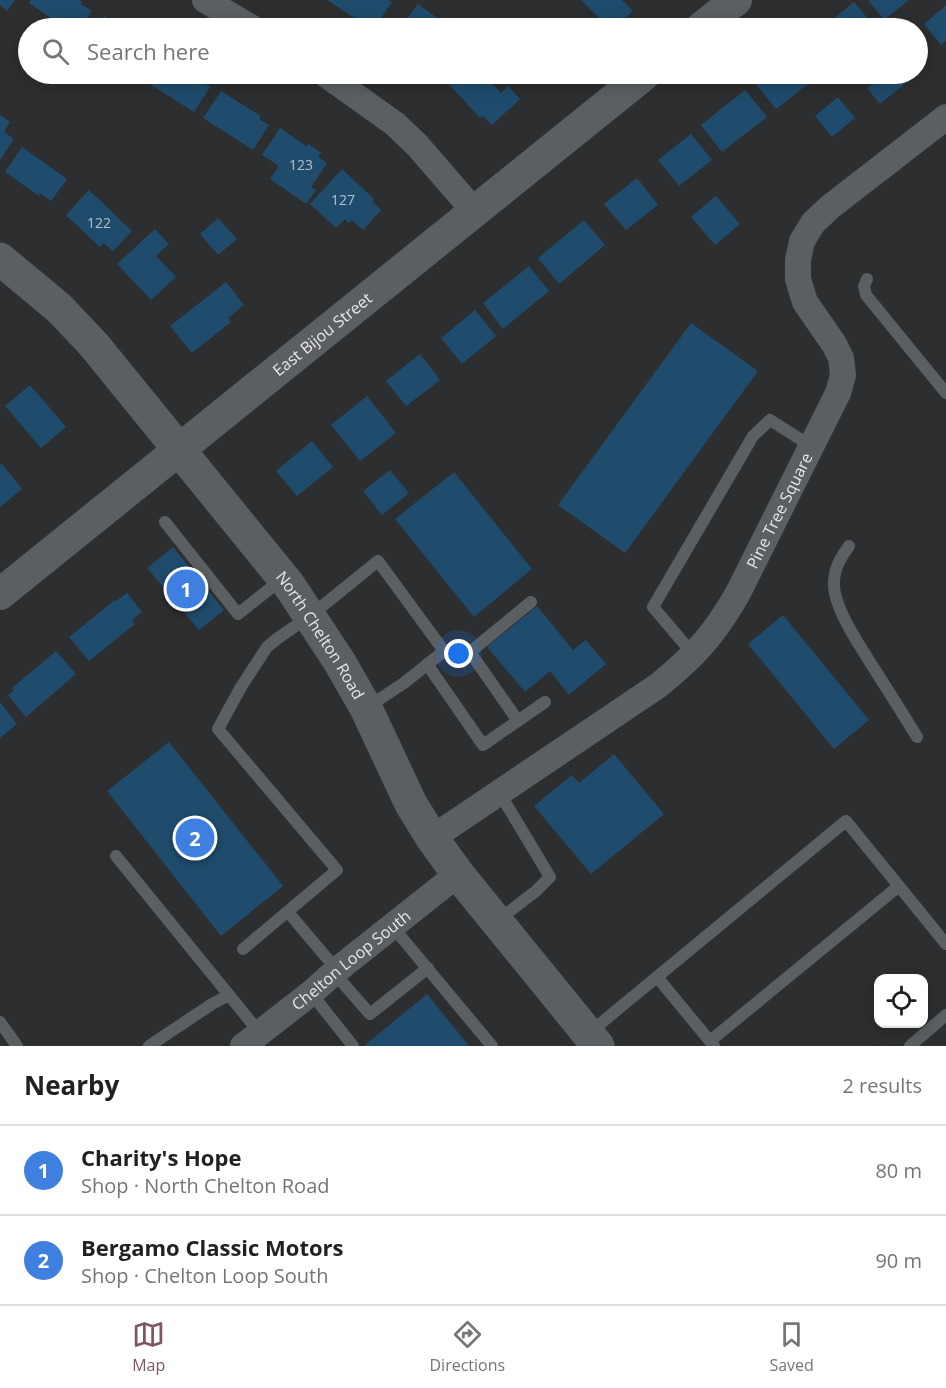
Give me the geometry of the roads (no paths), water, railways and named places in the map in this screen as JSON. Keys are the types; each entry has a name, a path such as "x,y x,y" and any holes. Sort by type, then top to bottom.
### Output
{"main road":[{"name":"North Chelton Road","path":"0,259 59,308 94,345 283,579 339,661 366,708 411,804 432,838 496,922 593,1040"}],"street":[{"path":"205,0 235,18"},
{"path":"339,84 395,124 417,145 475,212"},
{"name":"East Bijou Street","path":"0,594 633,84"},
{"name":"Pine Tree Square","path":"432,838 659,685 701,647 721,620 738,593 812,446 838,393 843,375 841,358 806,302 798,279 798,260 802,241 813,223 830,207 946,117"},
{"name":"Chelton Loop South","path":"251,1039 458,874"}],"lane":[{"path":"867,279 864,286 867,295 946,393"},
{"path":"693,654 653,607 753,436 770,420 812,446"},
{"path":"165,522 238,614 283,579"},
{"path":"849,546 834,572 833,586 839,606 851,631 917,737"},
{"path":"243,949 337,870 218,729 241,687 267,647 310,616 378,561 444,651"},
{"path":"366,708 404,683 444,651 470,652 531,602"},
{"path":"470,652 518,722"},
{"path":"427,664 483,746 545,702"},
{"path":"496,922 550,877 499,792"},
{"path":"593,1040 657,977 846,821 946,944"},
{"path":"116,856 229,995 251,1039"},
{"path":"657,977 712,1044 898,886"},
{"path":"288,912 370,1014 428,969"},
{"path":"392,926 492,1046"},
{"path":"311,993 353,1046"},
{"path":"149,1046 229,995"},
{"path":"910,1046 946,1015"},
{"path":"0,1022 17,1046"}],"place":[{"name":"Charity's Hope","path":"186,589"},
{"name":"Bergamo Classic Motors","path":"195,838"}]}
